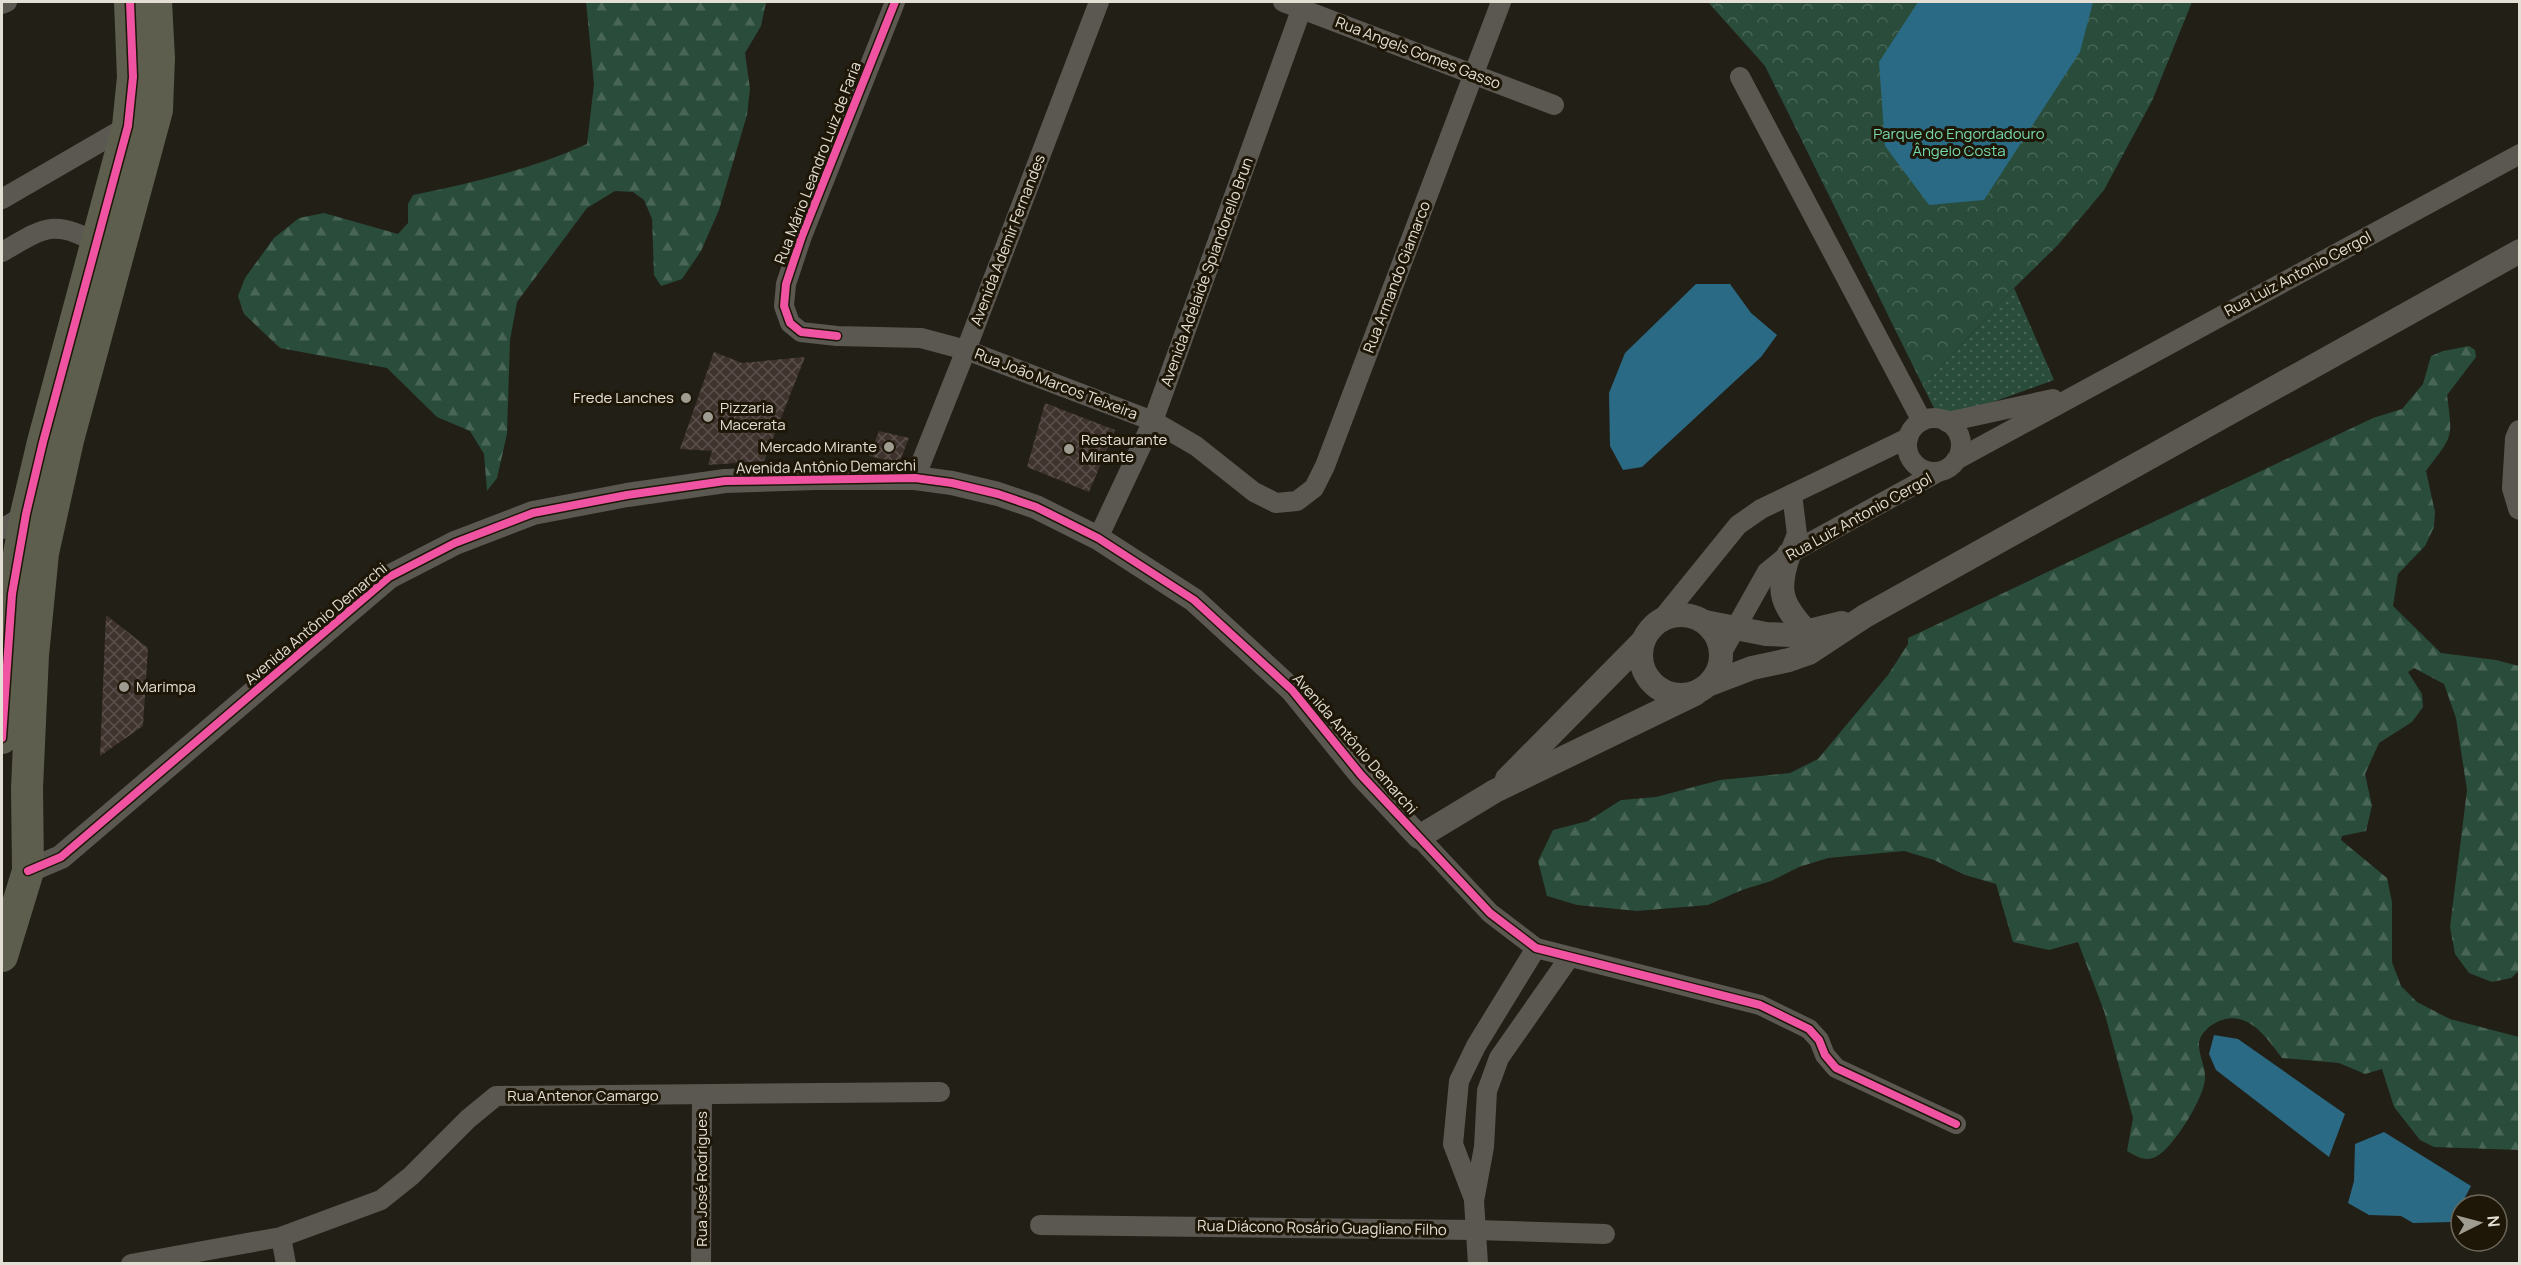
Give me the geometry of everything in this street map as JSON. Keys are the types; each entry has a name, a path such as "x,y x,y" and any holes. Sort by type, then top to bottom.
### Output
{"main road":[{"path":"2,738 12,594 14,521 128,126 133,77 130,2"},
{"path":"2,956 28,871 27,777 33,655 42,553 68,440 157,110 159,58 156,2"}],"street":[{"path":"2,4 7,2"},
{"name":"Rua Mário Leandro Luiz de Faria","path":"837,336 801,332 790,323 784,306 786,284 802,236 896,2"},
{"name":"Avenida Ademir Fernandes","path":"915,478 1099,2"},
{"name":"Rua Armando Giamarco","path":"1254,492 1276,503 1298,501 1314,488 1325,466 1502,2"},
{"name":"Rua Angels Gomes Gasso","path":"1296,4 1554,105"},
{"name":"Avenida Adelaide Spiandorello Brun","path":"1098,538 1153,421 1296,4"},
{"path":"1494,791 1642,642 1649,629 1660,620 1737,525 1761,509 1908,438 1913,428 1922,421 1740,77"},
{"path":"2,199 128,126"},
{"name":"Rua Luiz Antonio Cergol","path":"1722,652 1767,572 1790,554 1949,468 1956,460 2077,393 2520,154"},
{"path":"2,252 43,230 61,227 79,233 96,243"},
{"path":"1419,837 1494,791 1702,689 1752,668 1809,653 1865,616 2520,251"},
{"name":"Rua João Marcos Teixeira","path":"837,336 921,339 966,350 1153,421 1196,446 1254,492"},
{"name":"Rua Luiz Antonio Cergol","path":"1922,421 1939,419 1947,422 2077,393"},
{"path":"1947,422 1956,430 1960,439 1960,450 1956,460"},
{"path":"2520,432 2517,439 2514,488 2520,508"},
{"name":"Rua Luiz Antonio Cergol","path":"1908,438 1907,448 1910,459 1917,467 1928,472 1938,472"},
{"name":"Avenida Antônio Demarchi","path":"28,871 61,857 389,577 455,543 533,513 627,495 725,481 915,478 952,483 1008,497 1036,507 1098,538 1194,600 1292,690 1361,775 1490,914 1536,948 1760,1005 1809,1029 1819,1040 1825,1055 1836,1068 1956,1124"},
{"path":"1792,494 1797,534 1782,576 1782,597 1789,612 1807,632"},
{"path":"1660,620 1675,614 1691,615 1705,622 1766,633 1793,635 1865,616"},
{"path":"1642,642 1640,657 1644,672 1653,685 1665,693 1680,696 1702,689 1720,669 1722,652 1717,635 1705,622"},
{"path":"1474,1201 1453,1144 1460,1081 1481,1037 1536,948"},
{"path":"1478,1263 1474,1201 1484,1147 1487,1091 1499,1058 1569,958"},
{"name":"Rua Antenor Camargo","path":"131,1263 281,1237 381,1200 411,1176 468,1119 496,1096 940,1092"},
{"name":"Rua José Rodrigues","path":"701,1263 702,1095"},
{"name":"Rua Diácono Rosário Guagliano Filho","path":"1040,1225 1476,1230 1605,1234"},
{"path":"281,1237 286,1263"}],"green space":[{"path":"586,2 766,2 761,26 745,53 750,89 747,115 719,210 701,251 682,279 661,286 654,275 652,219 644,200 633,192 615,191 587,208 517,302 510,340 507,434 497,478 487,491 484,454 470,431 437,417 387,368 280,348 244,314 238,296 245,278 274,238 299,218 324,213 398,234 408,223 408,204 413,195 502,174 545,161 587,144 594,84"},
{"name":"Parque do Engordadouro Ângelo Costa","path":"1708,2 2192,2 2152,101 2104,190 2058,245 2014,288 1923,386 1765,66"},
{"path":"2014,288 2054,380 1957,415 1936,412 1923,386"},
{"path":"2469,346 2475,350 2476,357 2447,395 2449,436 2442,450 2426,471 2435,512 2434,527 2425,546 2398,574 2393,606 2441,653 2496,660 2519,666 2519,971 2511,978 2492,982 2469,973 2455,954 2450,927 2467,790 2456,718 2444,684 2414,668 2408,672 2422,694 2423,707 2412,722 2379,743 2365,774 2372,806 2366,831 2342,836 2341,840 2387,878 2392,902 2392,962 2401,986 2417,1002 2450,1019 2519,1037 2519,1150 2434,1147 2420,1140 2394,1107 2382,1069 2365,1074 2339,1063 2282,1058 2255,1027 2238,1019 2228,1019 2211,1026 2200,1039 2199,1047 2205,1079 2199,1099 2185,1124 2160,1154 2149,1159 2137,1156 2127,1151 2133,1118 2104,1011 2078,942 2049,950 2013,942 1996,884 1965,875 1934,860 1904,851 1828,858 1799,867 1771,881 1742,890 1708,905 1637,911 1577,905 1547,896 1538,861 1553,830 1588,821 1621,800 1656,797 1720,780 1790,773 1818,759 1888,675 1908,644 1908,638 2373,418 2402,409 2423,384 2431,356"}],"water":[{"path":"1918,2 2093,2 2080,52 1984,200 1929,205 1885,146 1879,62"},
{"path":"1696,284 1730,284 1751,313 1777,335 1761,357 1642,467 1623,470 1610,446 1609,393 1625,353"},
{"path":"2214,1035 2238,1039 2345,1114 2329,1157 2216,1070 2209,1054"},
{"path":"2384,1132 2471,1186 2467,1193 2449,1193 2449,1222 2413,1223 2401,1216 2369,1215 2348,1203 2354,1181 2355,1144"}],"building":[{"path":"714,352 742,363 805,357 764,461 708,465 712,451 680,449"},
{"name":"Restaurante Mirante","path":"1045,403 1115,430 1089,492 1027,467"},
{"name":"Mercado Mirante","path":"879,431 909,438 899,463 869,456"},
{"name":"Marimpa","path":"106,615 148,648 143,726 100,756"}],"cycle path":[{"path":"2,738 12,594 26,514 43,442 128,126 133,77 130,2"},
{"path":"837,336 801,332 790,323 784,306 786,284 802,236 895,2"},
{"path":"28,871 61,857 389,577 455,543 533,513 627,495 725,481 915,478 952,483 998,494 1036,507 1098,538 1194,600 1292,690 1361,775 1490,913 1536,948 1760,1005 1809,1029 1819,1040 1825,1055 1836,1068 1956,1124"}],"place":[{"name":"Frede Lanches","path":"686,398"},
{"name":"Pizzaria Macerata","path":"708,417"},
{"name":"Mercado Mirante","path":"889,447"},
{"name":"Restaurante Mirante","path":"1069,449"},
{"name":"Marimpa","path":"124,687"}]}
